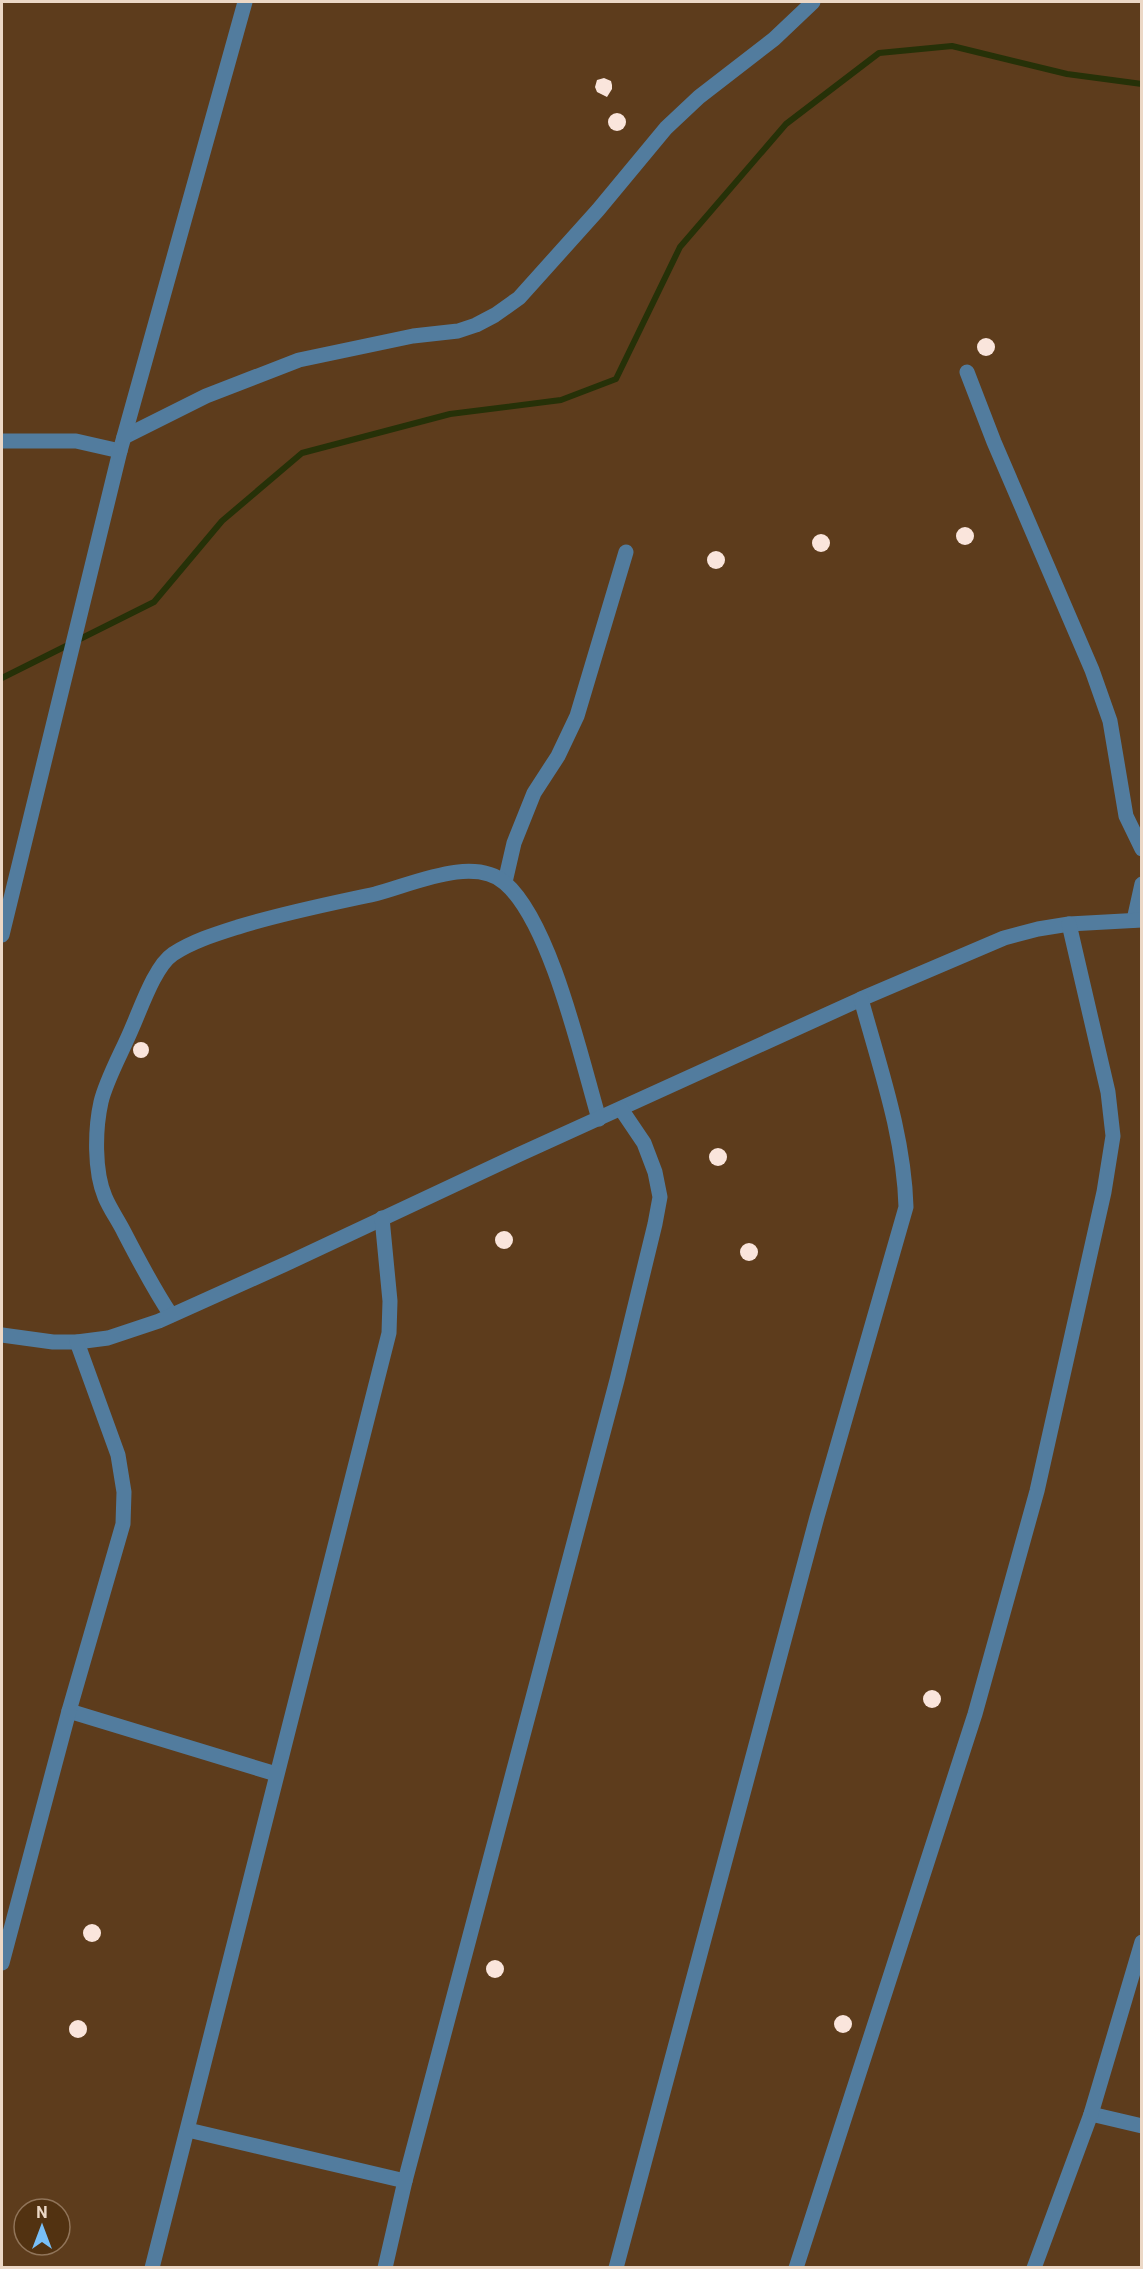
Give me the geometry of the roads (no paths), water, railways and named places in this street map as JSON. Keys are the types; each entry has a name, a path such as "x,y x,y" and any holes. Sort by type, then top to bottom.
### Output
{"street":[{"path":"2,935 122,444 245,2"},
{"path":"2,441 76,441 122,444 206,396 299,360 413,336 458,331 495,315 519,298 598,210 666,128 699,97 774,39 813,2"},
{"path":"967,372 1092,670 1110,721 1126,816 1142,849"},
{"path":"504,882 514,843 534,793 558,756 578,716 626,552"},
{"path":"171,1315 148,1281 104,1195 98,1163 96,1125 101,1099 148,991 171,955 207,937 279,914 377,893 462,870 489,874 504,882 522,903 539,931 562,992 599,1119"},
{"path":"2,1335 52,1342 77,1342 108,1338 171,1315 861,999 1004,938 1069,924 1138,920 1142,884"},
{"path":"796,2268 975,1714 1037,1491 1104,1192 1113,1136 1108,1092 1069,924"},
{"path":"616,2268 817,1517 906,1207 901,1145 861,999"},
{"path":"386,2268 405,2181 614,1392 655,1224 660,1197 655,1172 644,1143 621,1109"},
{"path":"152,2268 389,1333 390,1301 382,1218"},
{"path":"2,1963 69,1711 123,1524 124,1492 118,1455 77,1342"},
{"path":"69,1711 276,1774"},
{"path":"1034,2268 1091,2114 1142,1942"},
{"path":"1091,2114 1142,2126"},
{"path":"188,2130 405,2181"}],"waterway":[{"path":"2,678 154,602 222,521 302,453 450,414 561,400 616,379 680,247 786,124 879,53 952,46 1067,74 1142,84"}]}
